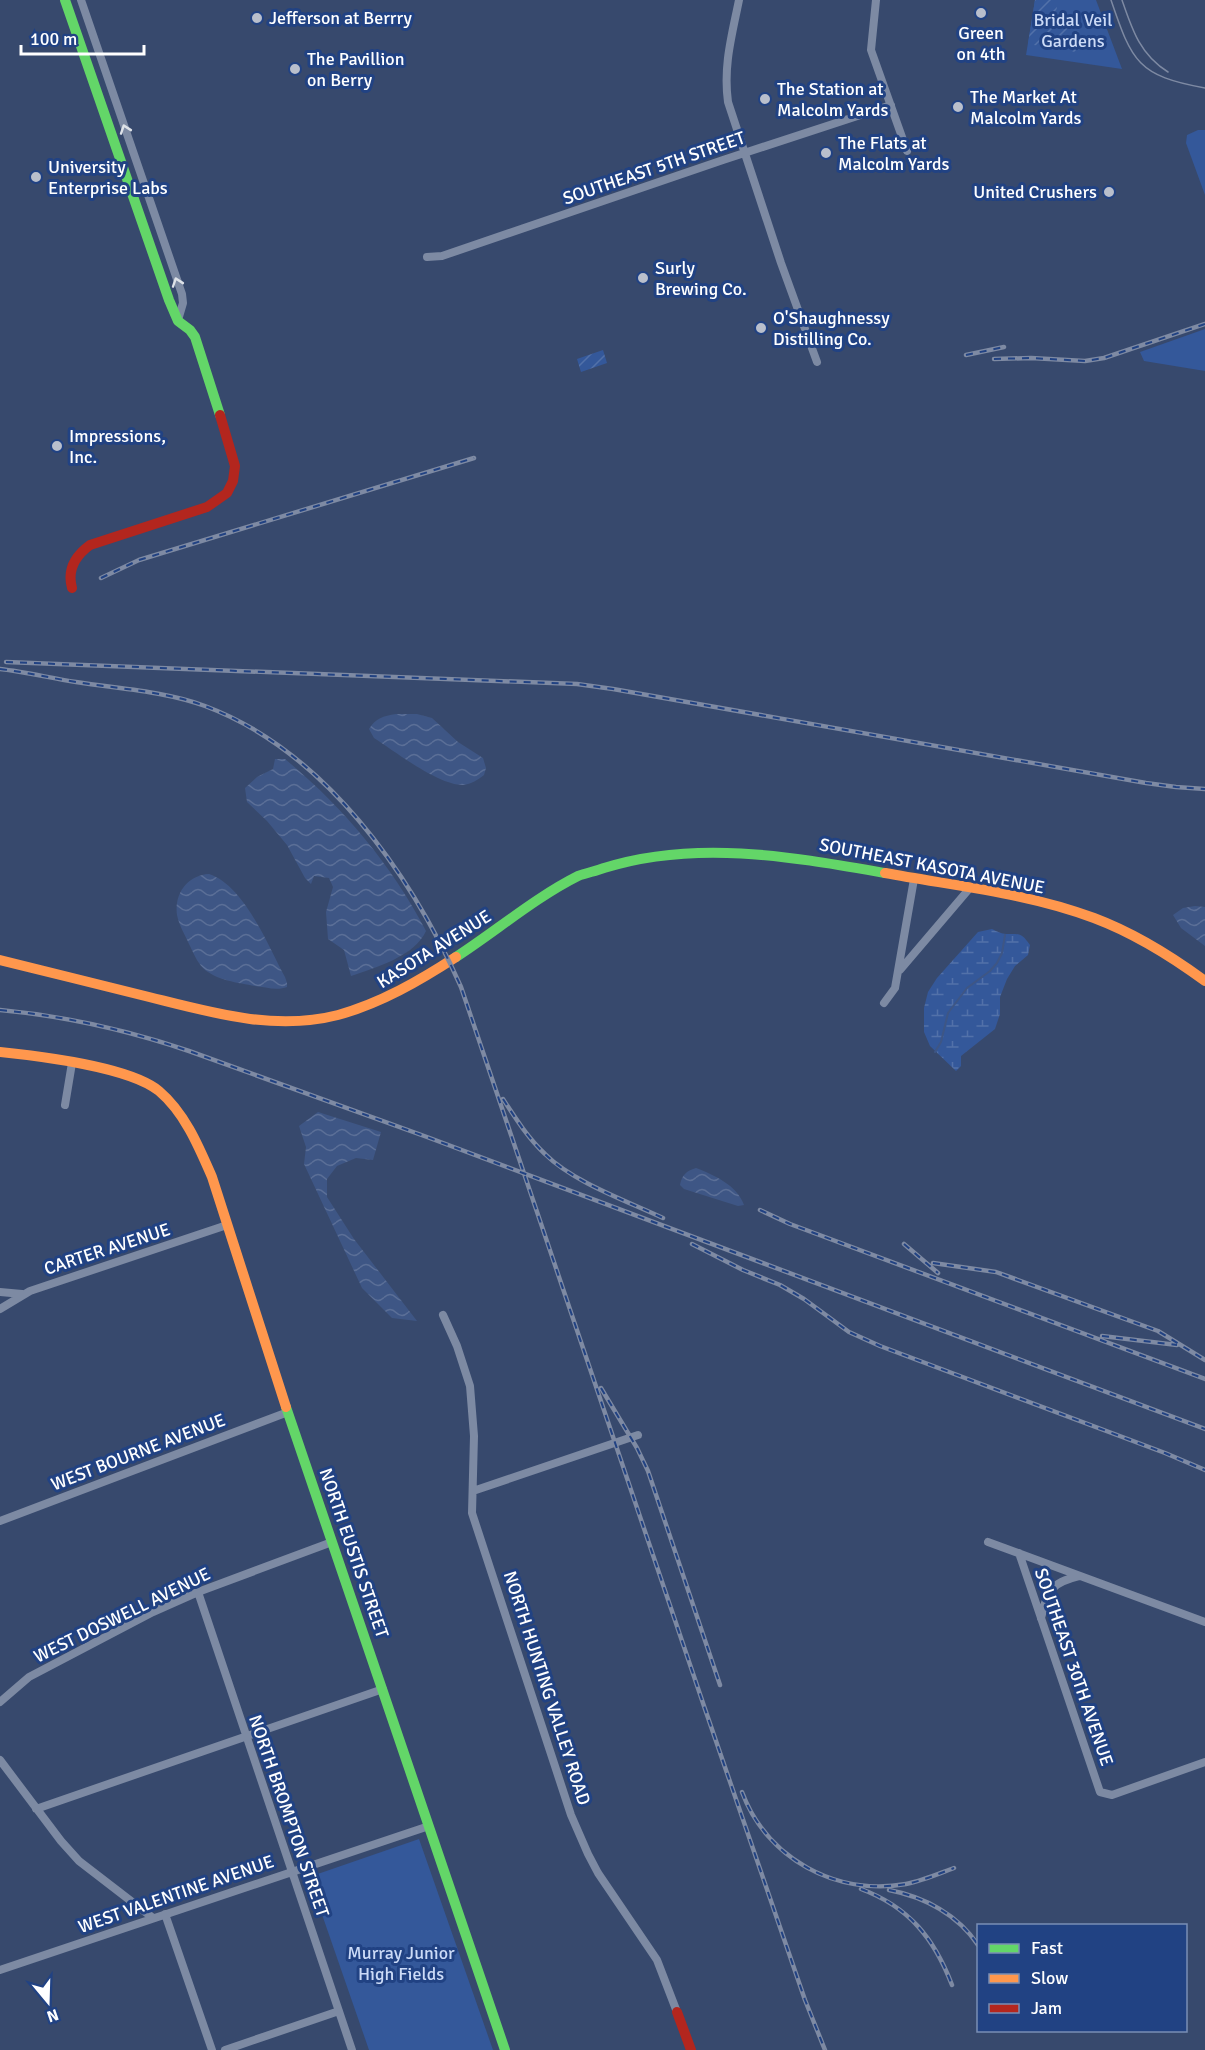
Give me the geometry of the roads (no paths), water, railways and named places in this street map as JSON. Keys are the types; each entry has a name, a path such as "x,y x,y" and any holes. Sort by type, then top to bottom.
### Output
{"street":[{"path":"65,0 178,321 195,337 236,469 229,491 207,507 90,545 82,551 72,565 69,577 72,588"},
{"path":"81,0 182,294 183,303 178,321"},
{"path":"739,0 726,61 728,102 781,263 817,362"},
{"path":"876,0 871,50 907,151"},
{"name":"SOUTHEAST 5TH STREET","path":"427,257 442,256 891,105"},
{"name":"SOUTHEAST KASOTA AVENUE","path":"634,859 689,852 752,852 792,857 1032,900 1095,918 1154,947 1205,981"},
{"name":"KASOTA AVENUE","path":"0,960 169,1003 262,1022 306,1021 367,1007 393,996 419,982 571,880 606,866 634,859"},
{"path":"884,1003 895,988 914,879"},
{"path":"899,971 969,889"},
{"path":"0,1052 72,1063 65,1105"},
{"name":"NORTH EUSTIS STREET","path":"72,1063 147,1082 159,1090 172,1105 194,1140 212,1177 288,1412 505,2050"},
{"name":"CARTER AVENUE","path":"0,1309 24,1294 227,1225"},
{"path":"0,1292 24,1294"},
{"name":"NORTH HUNTING VALLEY ROAD","path":"442,1315 457,1346 470,1386 474,1436 471,1502 475,1524 579,1835 598,1874 657,1960 691,2050"},
{"name":"WEST BOURNE AVENUE","path":"0,1521 288,1412"},
{"path":"473,1491 638,1435"},
{"name":"WEST DOSWELL AVENUE","path":"0,1701 29,1677 153,1612 198,1592 332,1542"},
{"path":"988,1542 1205,1622"},
{"name":"SOUTHEAST 30TH AVENUE","path":"1019,1553 1100,1792 1112,1795 1205,1762"},
{"path":"1041,1619 1046,1595 1060,1581 1080,1576"},
{"name":"NORTH BROMPTON STREET","path":"198,1592 352,2050"},
{"path":"36,1809 383,1689"},
{"path":"0,1760 61,1841 86,1867 153,1918"},
{"name":"WEST VALENTINE AVENUE","path":"0,1970 292,1870 429,1826"},
{"path":"165,1914 212,2050"},
{"path":"225,2050 339,2011"}],"water":[{"path":"396,714 417,714 432,718 458,742 483,758 486,768 484,775 469,784 453,784 417,767 374,738 369,729 374,722"},
{"path":"275,759 285,759 327,797 364,838 397,883 426,931 421,940 404,954 351,976 344,950 328,939 326,912 333,887 329,878 314,876 311,884 305,878 287,845 247,802 245,788 257,777 273,769"},
{"path":"209,874 234,891 254,918 285,977 287,987 279,989 242,984 214,975 199,963 181,926 177,907 184,887 195,878"},
{"path":"1205,907 1205,946 1181,928 1173,915 1183,908"},
{"path":"318,1112 381,1132 373,1160 356,1158 337,1166 327,1179 327,1197 354,1239 417,1321 392,1318 362,1288 304,1164 306,1147 299,1126"},
{"path":"696,1168 730,1186 744,1205 738,1206 684,1189 680,1185 683,1176"}],"waterway":[{"path":"935,1052 941,1042 948,1013 967,988 997,963 1002,953 1005,935"}],"tram line":[{"path":"1111,0 1125,38 1141,63 1165,78 1205,88"},
{"path":"1122,0 1138,40 1150,58 1168,72"}],"railway":[{"path":"994,359 1031,358 1085,361 1104,358 1205,324"},
{"path":"966,355 1004,347"},
{"path":"101,578 139,560 474,458"},
{"path":"6,662 577,684 1146,783 1205,789"},
{"path":"0,669 174,697 205,706 248,726 289,753 326,785 390,860 417,902 441,944 461,987 705,1709 805,2000 825,2050"},
{"path":"0,1010 96,1025 189,1051 427,1137 1205,1429"},
{"path":"503,1099 533,1141 557,1164 585,1182 663,1218"},
{"path":"760,1210 790,1224 1205,1379"},
{"path":"692,1244 743,1270 780,1285 804,1299 849,1332 880,1346 1205,1470"},
{"path":"904,1244 938,1273"},
{"path":"933,1263 996,1272 1158,1331 1205,1360"},
{"path":"1102,1336 1177,1345"},
{"path":"601,1388 648,1471 720,1685"},
{"path":"742,1792 753,1816 786,1854 807,1868 830,1878 854,1884 880,1886 906,1884 954,1868"},
{"path":"861,1889 893,1905 918,1926 937,1953 952,1985"},
{"path":"889,1890 915,1897 951,1916 977,1944"}],"place":[{"name":"Green on 4th","path":"981,13"},
{"name":"Jefferson at Berrry","path":"257,18"},
{"name":"The Pavillion on Berry","path":"295,69"},
{"name":"The Station at Malcolm Yards","path":"765,99"},
{"name":"The Market At Malcolm Yards","path":"958,107"},
{"name":"The Flats at Malcolm Yards","path":"826,153"},
{"name":"University Enterprise Labs","path":"36,177"},
{"name":"United Crushers","path":"1109,192"},
{"name":"Surly Brewing Co.","path":"643,278"},
{"name":"O'Shaughnessy Distilling Co.","path":"761,328"},
{"name":"Impressions, Inc.","path":"57,446"}],"park label":[{"name":"Bridal Veil Gardens","path":"1073,30"},
{"name":"Murray Junior High Fields","path":"401,1963"}]}
